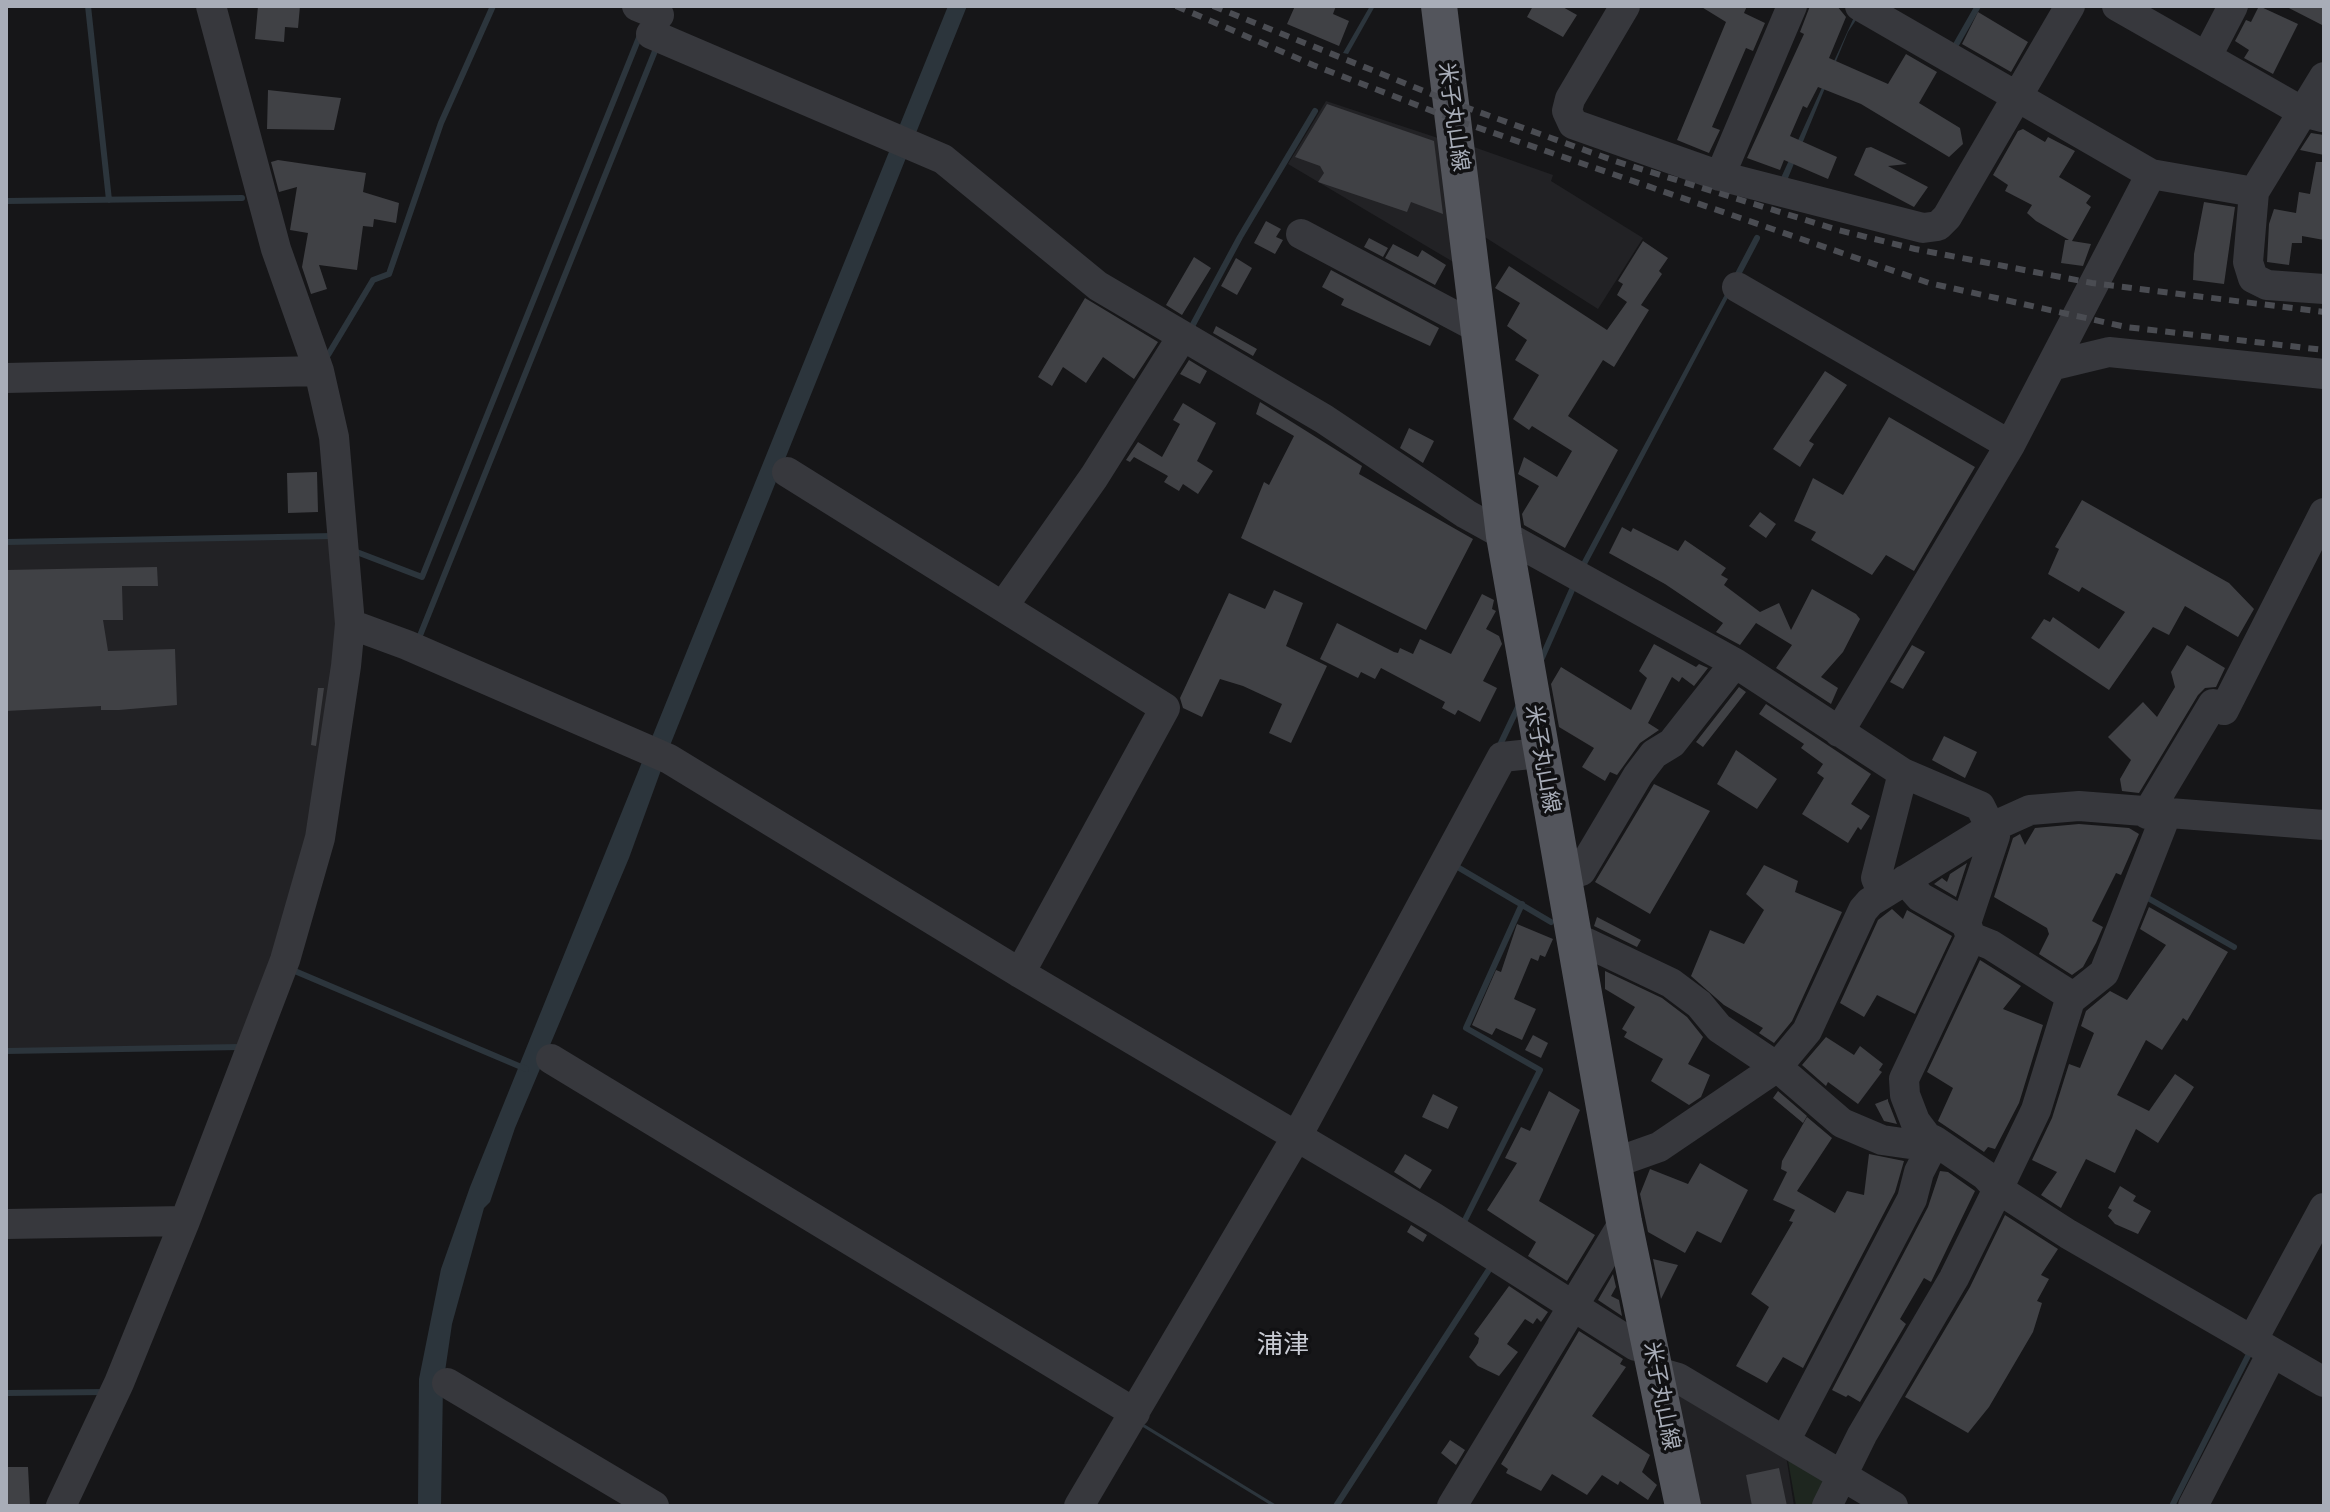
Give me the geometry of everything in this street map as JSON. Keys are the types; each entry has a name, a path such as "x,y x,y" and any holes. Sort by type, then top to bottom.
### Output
{"main road":[{"name":"米子丸山線","path":"1439,6 1504,536 1624,1222 1683,1506"}],"street":[{"path":"61,1506 119,1383 285,960 320,838 356,626 338,461 319,371 276,249 211,6"},
{"path":"1625,6 1570,99 1569,118 1581,128 1720,176 1932,228 1947,217 2070,6"},
{"path":"1720,176 1792,6"},
{"path":"1860,6 2017,100 2151,174 2254,192"},
{"path":"2117,6 2314,115"},
{"path":"2207,56 2233,6"},
{"path":"649,18 957,169 1098,286 1324,419 1504,536 1735,663 1903,773 1980,806 1995,836 1969,930 1904,1079 1905,1095 1915,1121 1931,1139 1985,1175 1998,1189 2324,1382"},
{"path":"2324,77 2314,115 2254,192 2248,262 2253,278 2267,285 2324,289"},
{"path":"1839,732 2010,445 2151,174"},
{"path":"1301,234 1480,329"},
{"path":"1737,287 2010,445"},
{"path":"1004,605 1094,477 1182,337"},
{"path":"2051,366 2109,352 2324,374"},
{"path":"6,378 319,371"},
{"path":"787,472 1165,708 1020,973"},
{"path":"1827,1506 1862,1435 1954,1278 1998,1189 2036,1110 2073,997 2104,973 2156,815 2213,704 2224,710 2324,513"},
{"path":"356,626 657,753 1020,973 1433,1217 1636,1346 1678,1378 1893,1506"},
{"path":"1563,875 1581,871 1638,775 1654,754 1672,743 1735,663"},
{"path":"1079,1506 1297,1136 1502,757 1540,753"},
{"path":"1903,773 1876,878 1920,897 2073,997"},
{"path":"1614,1163 1659,1147 1777,1067 1807,1031 1863,910 1893,886 1990,828 2030,810 2079,806 2156,815 2324,825"},
{"path":"1576,945 1587,943 1671,983 1699,1004 1719,1028 1777,1067 1842,1123 1882,1140 1910,1144 1931,1139"},
{"path":"551,1059 1135,1413"},
{"path":"1785,1441 1912,1199 1931,1139"},
{"path":"2193,1506 2324,1208"},
{"path":"6,1224 185,1221"},
{"path":"1452,1506 1624,1222"},
{"path":"447,1383 654,1506"}],"shaded area":[{"path":"948,6 967,6 669,748 629,858 515,1128 490,1202 484,1208 452,1324 443,1385 441,1506 418,1506 419,1379 441,1269 470,1187"},
{"path":"1370,6 1375,6 1348,54 1343,53"},
{"path":"1855,15 1858,17 1848,32 1786,183 1780,180"},
{"path":"1326,101 1444,140 1455,263 1288,164"},
{"path":"1471,146 1553,175 1551,181 1643,238 1598,309 1480,234"},
{"path":"1729,287 1733,288 1584,570 1579,567"},
{"path":"338,538 344,612 329,764 247,1046 6,1049 6,544"},
{"path":"1671,1388 1785,1449 1794,1506 1693,1506"},
{"path":"1139,1421 1278,1506 1272,1506 1138,1424"},
{"path":"1786,1449 1837,1480 1823,1506 1796,1506"}],"building":[{"path":"258,6 300,6 298,28 285,27 284,42 255,39"},
{"path":"1295,6 1336,6 1333,14 1349,21 1339,46 1287,24"},
{"path":"1533,6 1561,6 1577,15 1563,37 1527,17"},
{"path":"1700,6 1747,6 1744,13 1765,23 1753,51 1746,48 1712,127 1720,130 1709,153 1677,140 1726,22"},
{"path":"1810,6 1837,6 1846,17 1829,58 1888,84 1906,54 1937,72 1919,103 1960,128 1963,144 1949,157 1861,104 1818,87 1807,108 1803,106 1790,136 1837,157 1828,179 1784,160 1780,170 1747,158 1804,34 1800,32"},
{"path":"2259,6 2298,24 2273,74 2244,58 2249,50 2235,41 2246,20 2251,22"},
{"path":"2285,6 2324,6 2324,26"},
{"path":"1978,12 2028,42 2011,72 1962,44"},
{"path":"268,90 341,98 334,130 267,129"},
{"path":"1327,104 1434,141 1443,214 1411,202 1407,212 1318,182 1324,173 1320,166 1295,157"},
{"path":"2023,129 2045,142 2048,137 2075,151 2059,177 2091,196 2086,203 2091,207 2072,241 2091,244 2083,266 2061,263 2065,240 2069,240 2036,221 2027,213 2032,205 2005,191 2008,185 1993,175 2018,131"},
{"path":"2311,133 2324,135 2324,155 2300,150"},
{"path":"1871,147 1907,164 1888,166 1928,187 1914,207 1854,175 1866,148"},
{"path":"278,160 366,173 363,192 399,203 396,223 374,219 373,227 363,226 357,270 319,265 327,289 311,294 302,267 308,233 290,230 297,187 279,192 271,162"},
{"path":"2316,162 2324,162 2324,240 2302,236 2302,243 2292,243 2289,265 2267,262 2269,224 2274,209 2296,213 2299,192 2310,194"},
{"path":"2204,202 2235,207 2224,284 2193,280 2194,254"},
{"path":"1266,221 1281,229 1276,237 1283,240 1275,254 1254,243"},
{"path":"1369,238 1388,248 1383,257 1364,247"},
{"path":"1643,241 1668,258 1659,271 1662,274 1641,305 1649,310 1614,367 1603,360 1568,416 1618,450 1565,548 1524,525 1522,514 1539,486 1518,474 1524,457 1557,477 1572,451 1532,426 1529,430 1513,419 1539,375 1515,360 1527,340 1507,326 1520,303 1495,288 1509,266 1607,330 1627,302 1617,295 1623,284 1618,281"},
{"path":"1393,244 1418,257 1422,250 1446,265 1435,285 1385,258"},
{"path":"1194,257 1211,268 1182,315 1166,305"},
{"path":"1236,258 1252,268 1237,295 1221,286"},
{"path":"1331,270 1439,328 1430,346 1341,305 1344,299 1322,287"},
{"path":"1085,298 1158,342 1134,379 1103,357 1086,383 1063,367 1052,386 1038,377"},
{"path":"1216,326 1257,349 1253,356 1213,333"},
{"path":"1189,360 1207,371 1200,384 1180,374"},
{"path":"1825,371 1847,385 1809,441 1814,444 1800,467 1773,449"},
{"path":"1260,402 1362,466 1359,474 1473,539 1426,630 1241,538 1264,482 1269,485 1294,436 1256,414"},
{"path":"1183,403 1216,423 1197,461 1213,471 1198,494 1183,484 1179,491 1164,482 1168,476 1134,457 1130,462 1126,460 1138,442 1162,457 1180,424 1173,420"},
{"path":"1889,417 1975,467 1914,571 1886,555 1872,575 1811,540 1816,532 1794,521 1813,478 1843,495"},
{"path":"1409,428 1434,441 1423,463 1400,448"},
{"path":"317,472 318,512 288,513 287,473"},
{"path":"2082,500 2229,583 2254,609 2238,637 2185,606 2169,635 2153,627 2109,690 2031,638 2044,619 2050,622 2053,617 2099,649 2125,612 2082,587 2079,592 2048,574 2059,549 2055,547"},
{"path":"1760,512 1776,524 1766,538 1749,526"},
{"path":"1622,527 1631,532 1633,528 1678,551 1685,540 1726,568 1721,575 1728,579 1724,585 1760,612 1779,603 1791,630 1812,589 1856,614 1860,619 1843,652 1821,677 1838,688 1831,704 1776,668 1792,645 1756,623 1740,645 1716,632 1723,623 1665,584 1609,553"},
{"path":"157,567 158,586 122,586 123,620 103,620 108,651 175,649 177,705 119,710 101,710 101,706 6,711 6,570"},
{"path":"1274,590 1303,603 1286,646 1327,666 1291,743 1269,733 1282,704 1243,686 1220,679 1202,717 1183,708 1180,698 1229,593 1265,609"},
{"path":"1482,594 1494,600 1492,609 1496,611 1486,629 1499,636 1502,644 1483,681 1497,688 1480,722 1458,710 1455,715 1442,708 1445,702 1381,668 1375,679 1361,672 1358,678 1320,659 1337,623 1394,652 1398,653 1400,648 1413,654 1420,639 1451,654"},
{"path":"1654,644 1696,667 1699,664 1708,668 1694,686 1682,677 1679,682 1672,677 1648,723 1659,730 1640,743 1617,775 1610,772 1605,781 1582,767 1594,748 1559,727 1551,684 1561,667 1631,710 1647,678 1639,671"},
{"path":"1912,645 1925,652 1903,689 1890,682"},
{"path":"2187,645 2225,668 2216,687 2205,688 2198,695 2139,793 2122,791 2120,779 2131,760 2108,737 2143,702 2157,717 2175,687 2171,672"},
{"path":"1739,687 1746,692 1703,747 1696,742"},
{"path":"318,688 324,688 316,746 311,745"},
{"path":"1766,704 1871,774 1851,804 1870,816 1848,843 1802,814 1824,778 1817,773 1823,764 1801,748 1804,744 1759,714"},
{"path":"1944,736 1977,752 1965,778 1932,760"},
{"path":"1736,750 1777,779 1757,809 1717,784"},
{"path":"1654,784 1710,811 1650,914 1595,882"},
{"path":"2079,824 2129,828 2139,834 2121,875 2116,873 2092,921 2103,927 2096,943 2083,967 2072,975 2039,954 2049,934 2047,928 1994,897 2013,838 2020,834 2025,845 2035,828"},
{"path":"1967,863 1956,897 1934,884 1942,878 1947,882 1950,874"},
{"path":"1764,865 1798,881 1795,892 1842,912 1792,1021 1774,1043 1759,1033 1763,1028 1724,1005 1691,976 1710,930 1744,944 1764,910 1746,894"},
{"path":"2149,907 2228,952 2187,1021 2183,1018 2162,1050 2146,1040 2117,1095 2149,1111 2175,1074 2194,1087 2158,1143 2136,1129 2115,1173 2086,1159 2061,1208 2041,1195 2057,1172 2032,1160 2052,1118 2069,1064 2080,1068 2094,1033 2081,1026 2086,1011 2110,991 2127,1000 2166,945 2140,929"},
{"path":"1892,909 1903,919 1907,910 1952,936 1915,1014 1877,995 1864,1017 1840,1003 1878,920"},
{"path":"1597,917 1641,940 1637,947 1594,926"},
{"path":"1517,924 1553,939 1545,957 1540,955 1538,961 1531,958 1514,999 1536,1009 1522,1040 1496,1028 1492,1035 1472,1025 1496,970 1501,972"},
{"path":"1980,960 2021,986 2003,1009 2043,1025 2019,1103 1995,1149 1988,1147 1984,1152 1938,1121 1953,1088 1927,1072"},
{"path":"1605,971 1662,998 1687,1017 1703,1037 1688,1064 1710,1075 1701,1097 1689,1105 1651,1081 1663,1059 1624,1037 1627,1032 1622,1029 1635,1007 1605,989"},
{"path":"1533,1035 1548,1043 1541,1058 1525,1050"},
{"path":"1826,1037 1854,1055 1860,1046 1883,1064 1879,1070 1882,1072 1858,1104 1828,1082 1826,1086 1802,1065"},
{"path":"1549,1091 1580,1110 1539,1201 1595,1235 1567,1281 1528,1256 1536,1242 1487,1210 1517,1163 1505,1158 1521,1127 1530,1131"},
{"path":"1778,1091 1807,1116 1803,1123 1773,1098"},
{"path":"1433,1094 1458,1107 1448,1129 1422,1117"},
{"path":"1888,1099 1897,1124 1884,1121 1875,1104"},
{"path":"1807,1117 1832,1138 1797,1191 1835,1213 1847,1191 1864,1195 1869,1154 1904,1161 1895,1192 1803,1368 1783,1357 1767,1383 1736,1366 1769,1307 1751,1294 1793,1222 1789,1221 1795,1210 1773,1200 1787,1172 1781,1169 1782,1161"},
{"path":"1405,1154 1432,1170 1420,1189 1394,1172"},
{"path":"1700,1163 1748,1190 1721,1243 1697,1231 1685,1253 1648,1232 1640,1194 1650,1169 1688,1184"},
{"path":"1940,1171 1948,1172 1975,1191 1931,1282 1924,1278 1900,1319 1906,1324 1860,1402 1848,1395 1846,1397 1832,1390 1928,1207"},
{"path":"2120,1186 2136,1196 2133,1201 2151,1211 2138,1234 2115,1224 2108,1216 2112,1210 2108,1208"},
{"path":"2005,1215 2058,1249 2041,1275 2049,1279 2037,1301 2042,1303 2033,1332 1989,1407 1968,1433 1905,1397 1970,1287"},
{"path":"1411,1225 1427,1235 1423,1242 1407,1232"},
{"path":"1653,1259 1678,1265 1661,1299"},
{"path":"1613,1274 1616,1287 1611,1296 1619,1300 1622,1316 1598,1300"},
{"path":"1509,1286 1548,1312 1541,1322 1537,1318 1533,1324 1525,1319 1507,1344 1518,1352 1499,1376 1478,1366 1469,1357 1478,1343 1479,1338 1474,1334"},
{"path":"1579,1331 1623,1359 1620,1364 1626,1367 1592,1416 1650,1455 1642,1472 1657,1485 1648,1500 1620,1481 1618,1485 1602,1475 1587,1495 1552,1474 1541,1491 1506,1473 1508,1469 1501,1464"},
{"path":"1450,1440 1465,1450 1456,1465 1441,1453"},
{"path":"6,1467 28,1467 30,1506 6,1506"},
{"path":"1779,1468 1787,1506 1752,1506 1746,1475"}],"waterway":[{"path":"88,6 109,200"},
{"path":"322,355 328,355 373,280 389,274 441,123 493,6"},
{"path":"1953,50 1978,6"},
{"path":"354,551 422,577 640,35"},
{"path":"419,638 657,46"},
{"path":"1190,330 1240,237 1315,111"},
{"path":"6,201 242,198"},
{"path":"1736,278 1757,238"},
{"path":"6,542 334,536"},
{"path":"1541,660 1575,583"},
{"path":"1499,747 1518,707"},
{"path":"1454,865 1551,922"},
{"path":"2147,894 2146,897 2234,947"},
{"path":"1463,1224 1540,1070 1466,1028 1522,904"},
{"path":"290,969 526,1069"},
{"path":"6,1051 240,1047"},
{"path":"1336,1506 1492,1265"},
{"path":"2172,1506 2251,1350"},
{"path":"6,1393 106,1392"}],"railway":[{"path":"1176,6 1313,65 1453,119 1929,283 2126,327 2324,350"},
{"path":"1213,6 1451,102 1615,161 1838,230 1915,249 2092,283 2324,312"}],"district":[{"name":"浦津","path":"1283,1345"}]}
